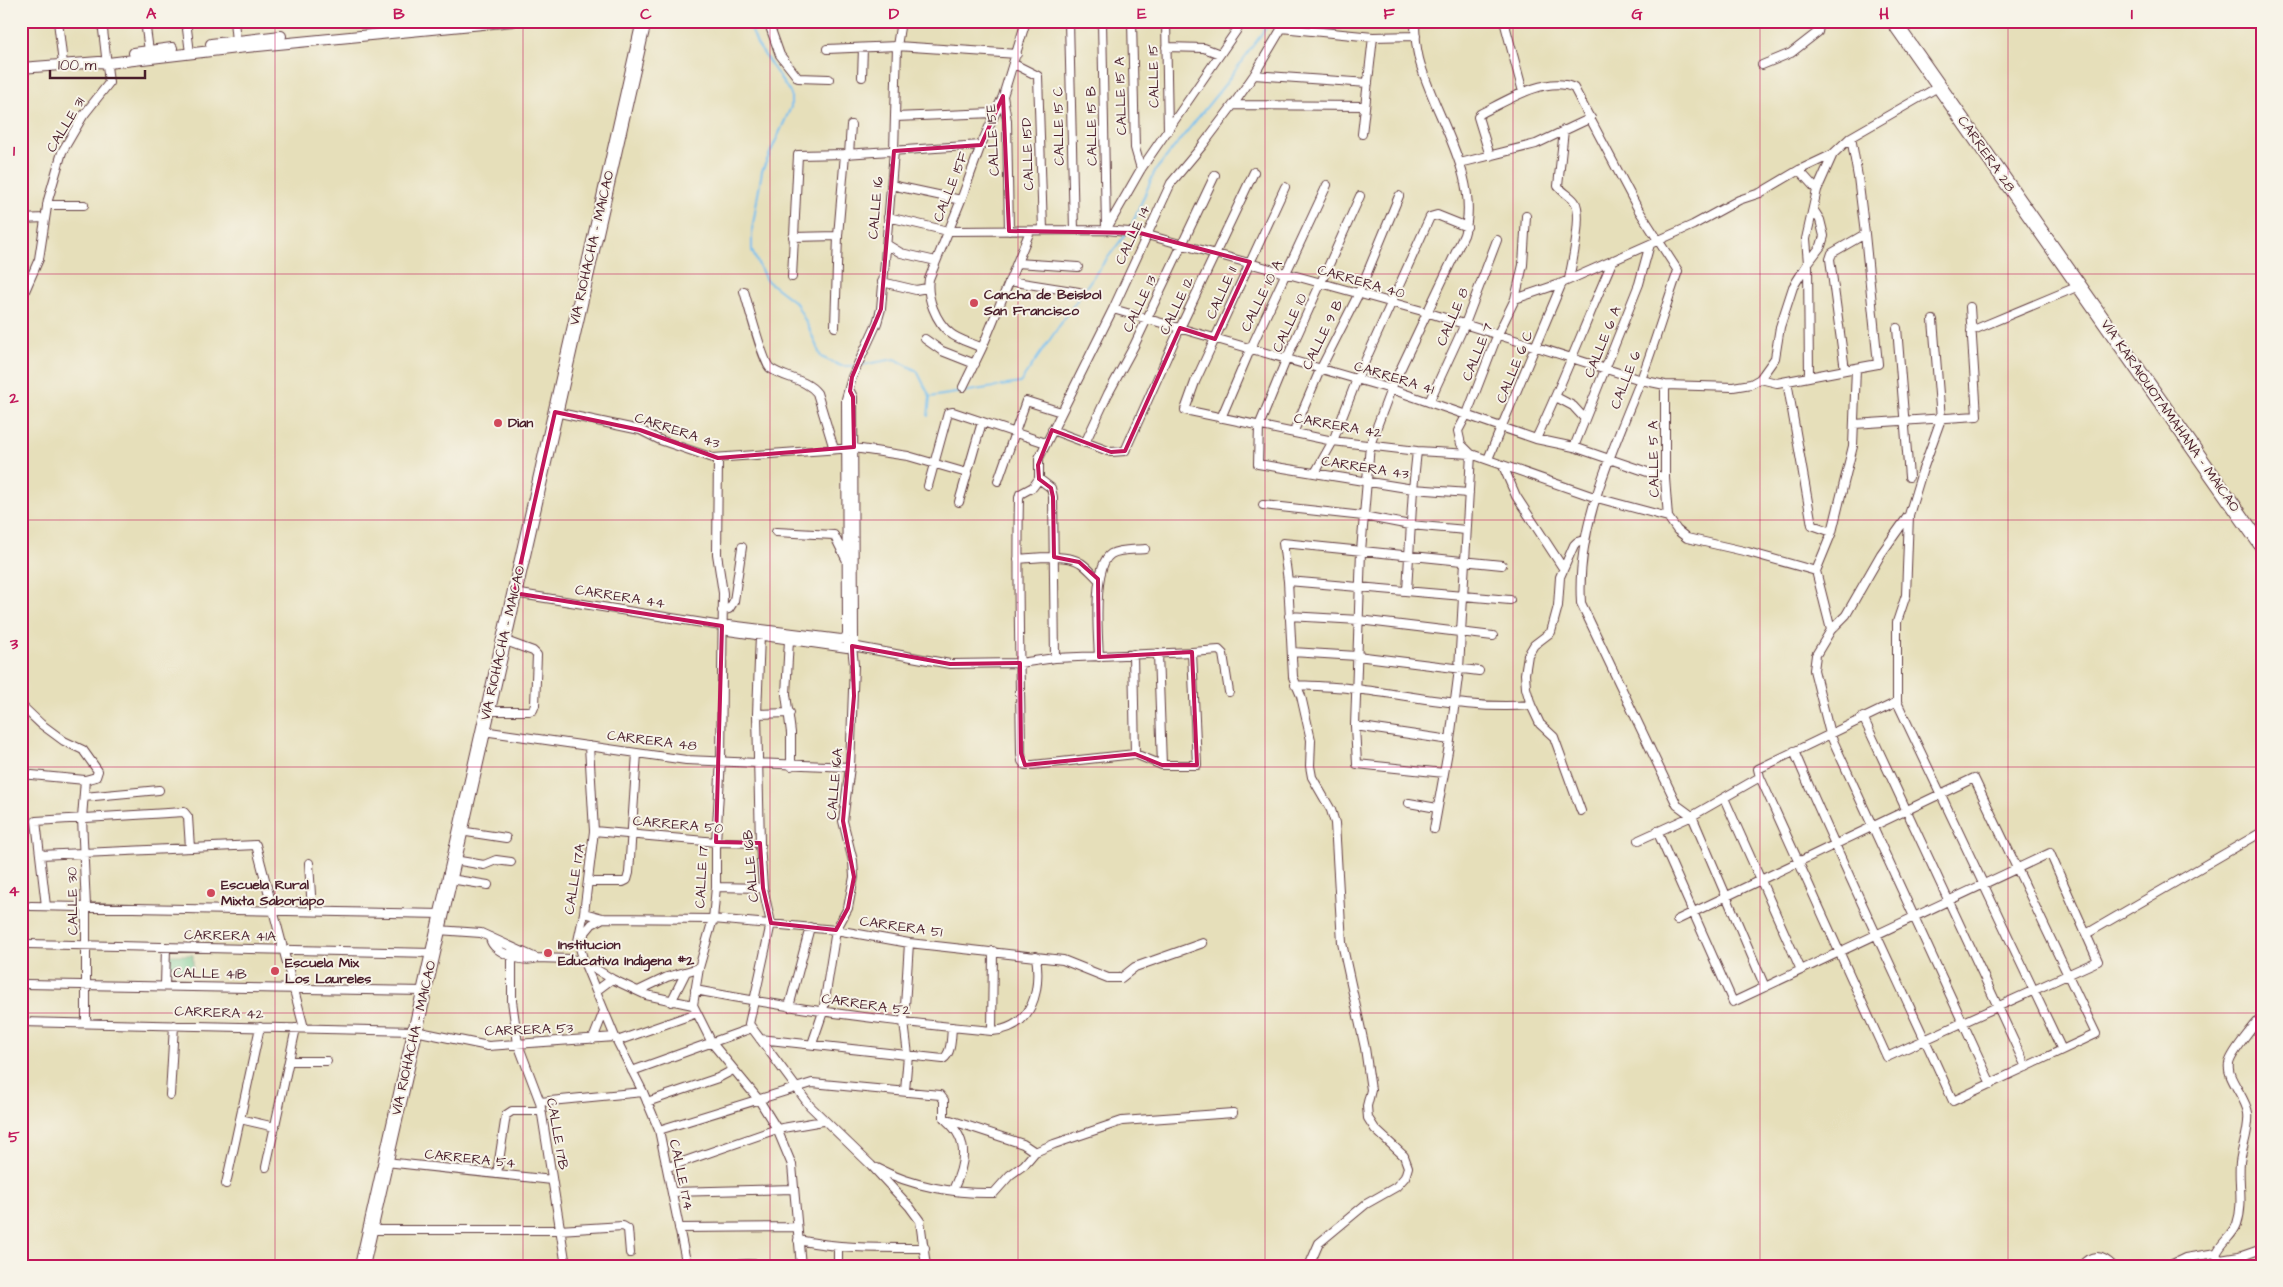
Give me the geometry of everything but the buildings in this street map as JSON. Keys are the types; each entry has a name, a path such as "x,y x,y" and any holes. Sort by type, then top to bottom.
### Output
{"highway":[{"name":"VÍA RIOHACHA - MAICAO","path":"362,1266 644,21"},
{"name":"CARRERA 28","path":"1893,21 2079,286"},
{"name":"VÍA KARAIOUOTAMAHANA - MAICAO","path":"2079,286 2262,546"}],"street":[{"path":"58,21 63,64"},
{"name":"CALLE 31","path":"21,300 39,259 52,179 62,152 83,116 109,83 105,61 102,21"},
{"path":"145,21 149,51"},
{"path":"186,21 190,49"},
{"path":"234,21 236,41"},
{"path":"21,46 22,68 105,61 236,41 440,21"},
{"path":"105,61 149,51 513,21"},
{"path":"689,21 701,21"},
{"path":"768,21 780,55 798,78 828,79"},
{"name":"CALLE 16","path":"845,638 847,634 850,560 850,448 853,397 850,391 852,377 882,309 882,282 894,151 897,46 901,21"},
{"name":"CALLE 15E","path":"1009,231 1007,121 1003,96 1018,54 1026,21"},
{"name":"CALLE 15 C","path":"1070,21 1074,230"},
{"name":"CALLE 15 B","path":"1102,21 1106,230"},
{"name":"CALLE 15 A","path":"1132,21 1135,140 1141,169"},
{"name":"CALLE 15","path":"1166,21 1168,131"},
{"path":"1106,230 1141,169 1243,21"},
{"path":"1415,21 1420,60 1460,163 1469,211 1464,235 1391,389 1370,445 1361,551 1355,726 1357,764 1444,773"},
{"path":"1504,21 1523,92"},
{"path":"1762,65 1791,53 1818,32 1820,21"},
{"path":"1284,25 1373,37 1416,36"},
{"name":"CALLE 14","path":"1039,479 1039,458 1113,309 1143,234 1170,183 1202,146 1232,105 1254,74 1284,25"},
{"path":"1362,134 1373,37"},
{"path":"827,49 897,46 1018,54"},
{"path":"1166,47 1204,48 1220,54"},
{"path":"862,77 863,48"},
{"name":"CALLE 15D","path":"1014,64 1038,76 1043,230"},
{"path":"1254,74 1368,83"},
{"path":"1490,156 1478,117 1523,92 1558,83 1567,84 1574,88 1638,209 1660,240"},
{"path":"1515,299 1565,281 1660,240 1693,225 1739,200 1760,193 1799,170 1833,154 1850,137 1938,87"},
{"name":"CALLE 15F","path":"927,288 981,145 1003,96"},
{"path":"1232,105 1366,106"},
{"path":"895,117 994,113"},
{"path":"1460,163 1536,144 1591,118"},
{"path":"835,327 838,236 851,125"},
{"name":"CALLE 6 C","path":"1488,459 1565,281 1577,235 1577,206 1558,186 1564,130"},
{"path":"1813,209 1820,220 1824,236 1821,246 1793,287 1780,327 1775,358 1760,379 1777,383 1878,364 1858,176 1850,137"},
{"path":"792,277 798,155 847,154 981,145"},
{"path":"1809,376 1806,238 1817,190 1833,154"},
{"path":"1799,170 1817,190"},
{"name":"CALLE 12","path":"1085,443 1112,452 1126,451 1180,328 1254,172"},
{"name":"CALLE 13","path":"1085,443 1108,394 1134,346 1215,175"},
{"name":"CALLE 10 A","path":"1222,418 1250,350 1327,185"},
{"path":"891,186 961,200"},
{"name":"CALLE 11","path":"1185,410 1195,382 1285,187"},
{"name":"CALLE 10","path":"1258,464 1259,426 1286,360 1322,284 1360,196"},
{"name":"CALLE 9 B","path":"1294,431 1320,370 1358,294 1399,196"},
{"path":"47,205 84,205"},
{"path":"1316,473 1333,441 1357,379 1430,217 1438,215 1467,227"},
{"name":"CALLE 7","path":"1471,454 1461,444 1457,435 1497,336 1515,299 1523,265 1527,230 1526,216"},
{"name":"CARRERA 40","path":"888,217 948,231 1106,230 1143,234 1426,312 1641,380 1665,385 1733,387 1751,384 1760,379"},
{"path":"21,219 45,218"},
{"path":"964,387 1030,230"},
{"path":"1845,370 1830,259 1832,253 1865,234"},
{"path":"793,237 838,236"},
{"name":"CALLE 8","path":"1429,402 1465,324 1497,240"},
{"name":"CALLE 6","path":"1660,240 1678,271 1641,380 1608,460 1596,498 1584,540 1580,582 1581,604 1677,805 1692,816"},
{"path":"886,244 901,253 936,261"},
{"name":"CALLE 6 A","path":"1574,447 1639,284 1650,244"},
{"path":"1536,439 1556,397 1570,358 1613,260"},
{"path":"1017,263 1078,267"},
{"path":"1010,281 1079,292"},
{"path":"882,282 916,290 927,288 932,306 942,324 950,333 982,348"},
{"path":"1971,331 2079,286"},
{"path":"744,291 765,362 778,373 811,386 817,393 834,449"},
{"path":"1854,424 1977,416 1970,307"},
{"name":"CARRERA 41","path":"1113,309 1250,350 1391,389 1536,439 1574,447 1665,478"},
{"path":"1933,320 1941,419 1909,515 1906,596 1897,622 1897,702 2062,1050"},
{"path":"1897,328 1909,477"},
{"path":"925,339 942,351 974,364"},
{"path":"1831,630 1816,571 1832,532 1853,446 1856,368"},
{"path":"1786,381 1812,525 1832,532"},
{"name":"CALLE 5 A","path":"1665,385 1665,478 1668,517 1676,530 1687,538 1748,552 1816,571"},
{"path":"1556,397 1573,406 1585,420"},
{"path":"998,480 1026,401 1061,412"},
{"name":"CARRERA 42","path":"1185,410 1259,426 1294,431 1333,441 1418,451 1471,454 1488,459"},
{"name":"CARRERA 43","path":"555,412 640,430 660,440 718,458 850,448 908,456 967,473"},
{"path":"928,486 948,413 953,412 1046,444"},
{"path":"959,502 982,422"},
{"path":"1052,430 1085,443"},
{"path":"1407,591 1410,525 1418,451"},
{"path":"1434,829 1456,703 1463,634 1464,562 1471,454"},
{"name":"CALLE 17","path":"693,1005 699,968 713,919 716,887 716,842 721,760 722,626 722,584 717,554 718,458"},
{"path":"1488,459 1596,498 1668,517"},
{"name":"CARRERA 43","path":"1258,464 1413,489 1469,493"},
{"path":"1503,466 1516,496 1563,568"},
{"path":"1055,658 1053,497 1051,488 1039,479 1033,487 1020,494 1018,559 1021,753 1022,761 1025,765 1135,754 1162,765 1197,765 1192,652"},
{"path":"1263,505 1363,516 1410,525 1466,530"},
{"path":"1909,515 1881,554 1846,615 1831,630 1816,655 1814,670 1830,734 1991,1084"},
{"path":"776,532 834,535 844,557 850,560"},
{"path":"1581,811 1554,737 1540,724 1531,705 1526,688 1525,674 1528,655 1534,645 1551,632 1558,606 1560,577 1563,568 1577,542 1584,540"},
{"path":"1308,1266 1319,1243 1324,1238 1366,1204 1396,1187 1405,1177 1408,1167 1404,1156 1375,1129 1368,1118 1367,1106 1370,1090 1365,1048 1342,943 1335,823 1331,810 1312,777 1310,766 1311,740 1301,696 1295,685 1288,580 1283,543 1502,565"},
{"path":"722,611 729,609 734,601 742,547"},
{"path":"1099,657 1098,579 1108,557 1112,553 1145,549"},
{"path":"1018,559 1054,557 1080,562 1098,579"},
{"name":"CALLE 16","path":"850,560 854,642 852,646"},
{"path":"1288,580 1510,600"},
{"name":"CARRERA 44","path":"514,593 722,626 729,625 845,638"},
{"path":"1289,616 1359,620 1463,634 1493,636"},
{"name":"CARRERA 44","path":"722,626 728,630 847,648 852,646 950,664 1020,663 1055,658 1219,650 1223,654 1229,692"},
{"name":"CALLE 16B","path":"750,1026 771,923 763,888 760,843 757,714 760,635"},
{"path":"845,638 852,646"},
{"path":"487,711 528,711 533,710 535,705 537,655 533,651 503,640"},
{"path":"789,640 786,694 790,713 791,766"},
{"name":"CALLE 16A","path":"836,930 848,908 854,876 853,861 843,821 850,767 854,672 852,646"},
{"path":"1292,652 1357,656 1479,671"},
{"path":"1158,653 1162,765"},
{"path":"1133,654 1135,754"},
{"path":"1295,685 1356,688 1405,697 1500,708 1531,705"},
{"path":"1657,831 1732,1002 1765,987 1839,952 1878,934 2017,868 2050,853 2088,933 2098,961 1887,1057 1839,952 1798,862 1758,769 1897,702"},
{"path":"21,705 41,724 64,741 83,750 90,757 98,771 96,777 85,780 21,774"},
{"path":"757,714 790,713"},
{"path":"1863,717 2026,1067"},
{"path":"1355,726 1450,740"},
{"name":"CARRERA 48","path":"483,731 686,760 721,760 791,766 850,767"},
{"name":"CALLE 17A","path":"589,746 594,831 584,913 578,941 584,962 616,1039 643,1092"},
{"path":"1677,920 1726,896 1761,880 1834,845 1873,826 1906,811 1974,778 2096,1034 1953,1101 1878,934 1834,845 1794,751"},
{"path":"588,882 623,882 627,880 637,753"},
{"path":"1639,840 1692,816 1760,777"},
{"name":"CALLE 30","path":"85,780 82,818 86,907 86,1022"},
{"path":"84,797 159,790"},
{"path":"1724,798 1801,970"},
{"path":"1409,803 1437,808"},
{"path":"46,906 36,821 184,812 188,817 190,848"},
{"path":"1692,816 1765,987"},
{"path":"460,831 506,838"},
{"name":"CARRERA 50","path":"594,831 716,842 760,843"},
{"path":"2088,933 2262,832"},
{"path":"40,855 256,846 294,988 300,1028 289,1061 266,1167"},
{"path":"454,860 484,865 496,860 511,862"},
{"path":"309,863 312,911"},
{"path":"450,879 488,885"},
{"path":"716,887 763,888"},
{"path":"31,906 442,914"},
{"name":"CARRERA 51","path":"584,913 604,918 713,919 836,930 909,943 1070,961 1108,978 1120,978 1135,967 1203,943"},
{"path":"578,941 592,924 604,918"},
{"path":"789,1007 810,927"},
{"path":"438,930 474,932 490,936 494,946 511,952 522,960 536,958 571,959 584,962 612,979 638,991 671,1002 693,1005 712,1043 758,1100 777,1129 792,1165 801,1266"},
{"path":"812,1044 822,1012 836,930"},
{"path":"905,1091 908,1055 904,1022 909,943"},
{"name":"CARRERA 41A","path":"28,944 433,954"},
{"path":"165,986 166,948"},
{"path":"992,1031 993,951"},
{"name":"CALLE 17B","path":"511,952 512,1002 518,1044 540,1102 566,1266"},
{"name":"CARRERA 52","path":"695,990 822,1012 992,1031 1014,1026 1028,1012 1035,993 1038,972 1036,956"},
{"path":"638,991 656,982 699,968"},
{"path":"671,1002 686,972"},
{"path":"596,991 612,979"},
{"name":"CALLE 41B","path":"25,984 424,991"},
{"path":"593,1039 604,1010"},
{"name":"CARRERA 53","path":"415,1031 488,1046 616,1039 697,1013"},
{"path":"2168,1266 2185,1258 2216,1253 2232,1234 2238,1222 2241,1199 2240,1163 2248,1118 2244,1099 2230,1074 2229,1064 2252,1028 2262,1017"},
{"name":"CARRERA 42","path":"21,1022 415,1031"},
{"path":"170,1095 174,1025"},
{"path":"632,1071 712,1043 750,1026 823,1121 871,1165 909,1206 920,1221 926,1266"},
{"path":"226,1184 260,1027"},
{"path":"760,1039 943,1059 947,1056 952,1028"},
{"path":"289,1061 327,1061"},
{"path":"647,1102 718,1078 732,1070"},
{"path":"659,1130 812,1083 940,1095 944,1100 944,1118 962,1138 962,1167 953,1190"},
{"path":"540,1102 643,1092"},
{"name":"CALLE 174","path":"643,1092 659,1130 687,1266"},
{"path":"497,1174 506,1115 512,1111 541,1111"},
{"path":"871,1165 890,1175 912,1183 972,1194 994,1193 1035,1152 1122,1122 1233,1113"},
{"path":"944,1118 1023,1144 1035,1152"},
{"path":"240,1119 275,1128"},
{"path":"668,1168 777,1129 823,1121"},
{"name":"CARRERA 54","path":"386,1162 552,1180"},
{"path":"673,1192 793,1189"},
{"path":"370,1230 560,1230 624,1226 628,1229 630,1253"},
{"path":"679,1228 797,1227"},
{"path":"798,1240 861,1249 925,1248"},
{"path":"838,1246 838,1266"},
{"path":"2216,1253 2218,1259 2228,1260 2262,1249"},
{"path":"2081,1266 2088,1259 2097,1256 2113,1266"},
{"path":"722,1266 747,1264 792,1266"}],"highlighted area":[{"path":"1003,96 1009,231 1140,233 1250,262 1215,339 1180,328 1125,451 1111,452 1052,430 1038,465 1039,479 1051,488 1053,497 1054,557 1079,562 1098,579 1099,657 1192,652 1197,765 1162,765 1135,754 1025,765 1021,753 1020,663 950,664 852,646 854,696 843,821 854,877 848,908 836,930 771,923 763,888 760,843 716,842 722,626 514,593 555,412 640,430 718,458 854,447 853,397 850,391 852,377 881,309 894,151 981,145"}],"green space":[{"path":"168,955 193,955 193,970 168,970"}],"waterway":[{"path":"748,21 757,44 791,94 791,107 762,171 752,230 752,251 766,280 796,303 821,357 841,366 854,366"},
{"path":"1130,229 1155,171 1226,83 1271,21"},
{"path":"930,397 1020,383 1093,277 1125,235"},
{"path":"861,365 895,359 917,371 930,397 928,416"}],"place":[{"name":"Cancha de Beisbol San Francisco","path":"974,303"},
{"name":"Dian","path":"498,423"},
{"name":"Escuela Rural Mixta Saboriapo","path":"211,893"},
{"name":"Institucion Educativa Indigena #2","path":"548,953"},
{"name":"Escuela Mix Los Laureles","path":"275,971"}]}
